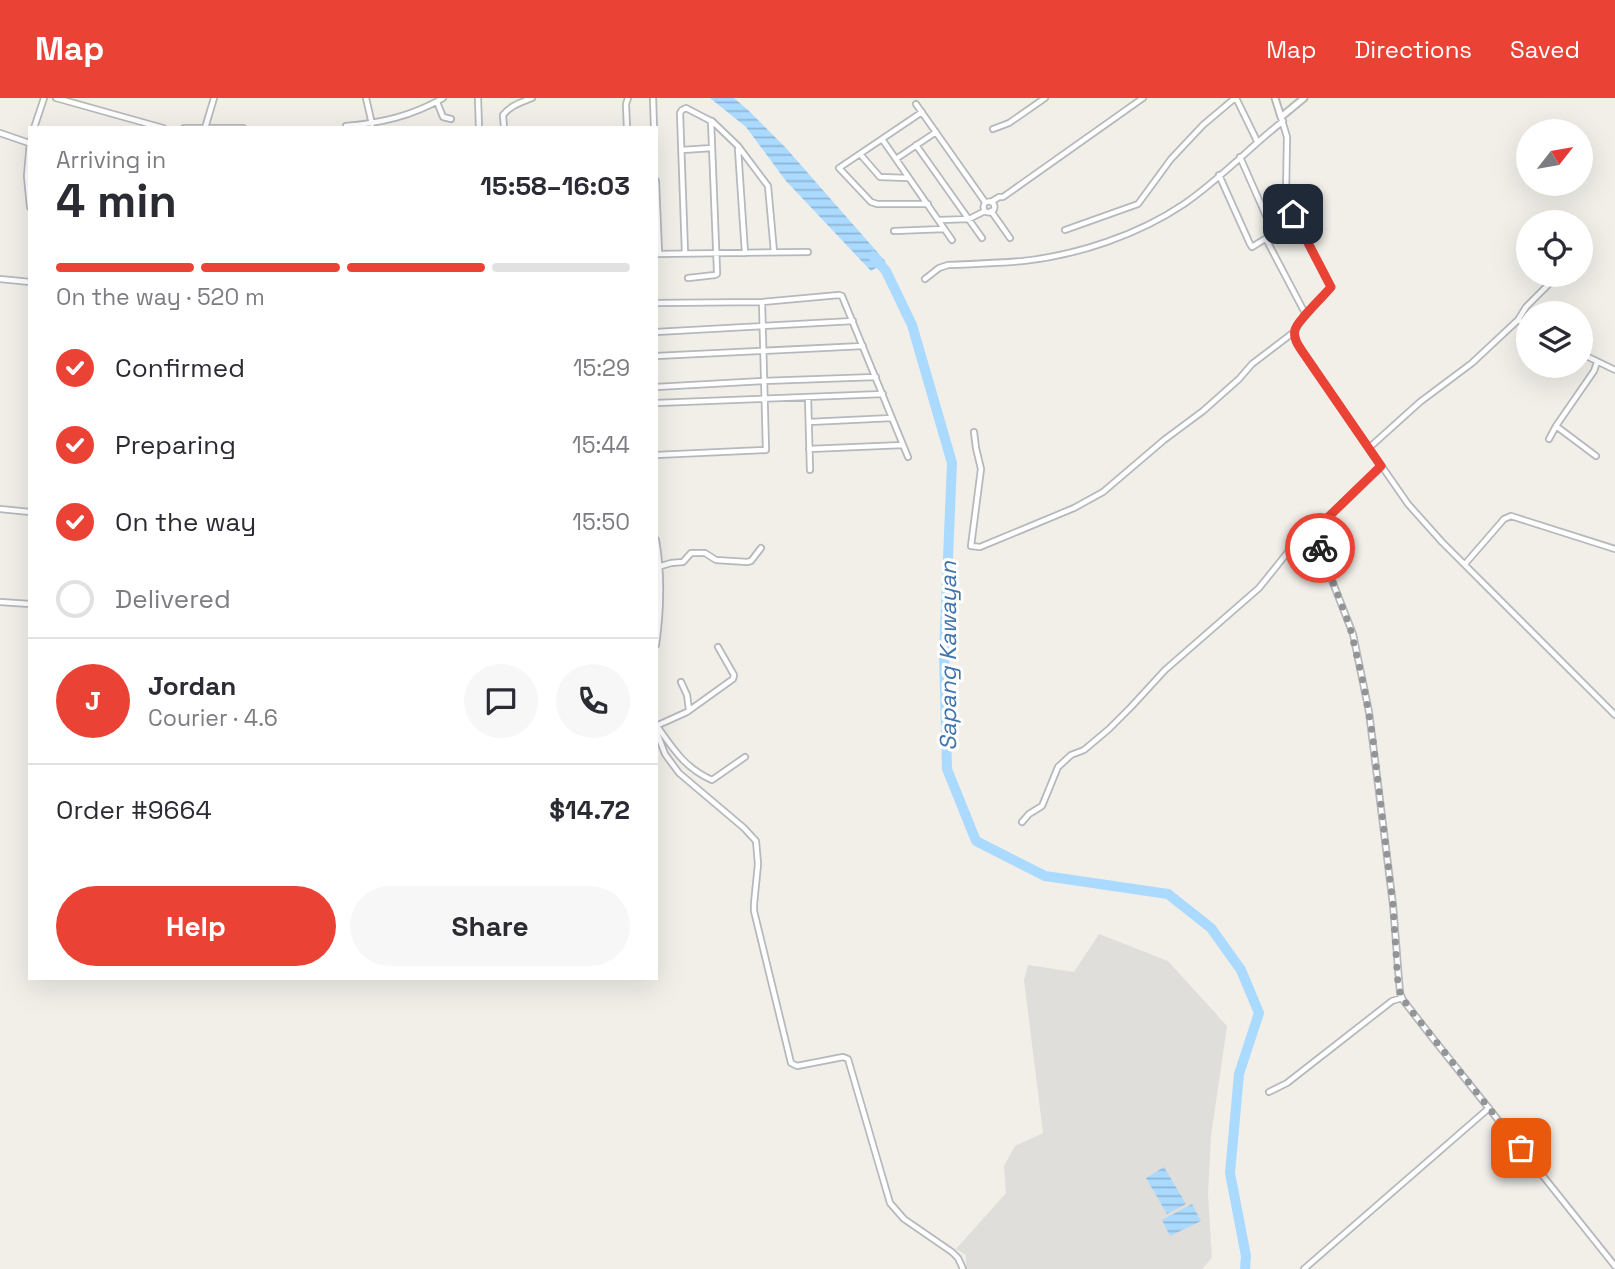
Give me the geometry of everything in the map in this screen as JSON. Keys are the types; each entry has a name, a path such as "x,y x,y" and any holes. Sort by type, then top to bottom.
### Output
{"street":[{"path":"35,126 44,98"},
{"path":"55,98 156,126"},
{"path":"206,126 214,98"},
{"path":"366,98 372,124"},
{"path":"346,126 391,120 411,114 443,98"},
{"path":"478,98 479,126"},
{"path":"504,126 503,115 511,106 532,98"},
{"path":"627,126 628,98"},
{"path":"653,98 654,126"},
{"path":"993,129 1009,123 1045,98"},
{"path":"939,219 969,219 1002,201 1003,197 1143,98"},
{"path":"1065,230 1138,204 1175,155 1203,125 1236,98 1257,141"},
{"path":"974,432 981,469 971,547 980,547 1074,508 1103,492 1203,411 1252,364 1294,332 1331,287 1286,195 1287,137 1275,98"},
{"path":"925,279 939,268 948,265 1040,258 1112,241 1180,206 1219,176 1304,98"},
{"path":"437,102 443,117 451,119"},
{"path":"916,104 1010,238"},
{"path":"685,253 680,113 686,108 711,121 738,146 768,186 774,252"},
{"path":"922,111 839,168 871,202 928,204"},
{"path":"688,278 717,274 711,121"},
{"path":"896,159 936,132"},
{"path":"0,133 28,142"},
{"path":"882,139 953,240"},
{"path":"916,145 982,238"},
{"path":"738,146 745,253"},
{"path":"682,150 712,148"},
{"path":"860,154 880,177 909,178"},
{"path":"1240,157 1274,234"},
{"path":"28,159 28,186"},
{"path":"1219,176 1252,247 1296,220"},
{"path":"894,231 945,229"},
{"path":"1266,239 1306,315"},
{"path":"658,253 808,252"},
{"path":"0,279 28,282"},
{"path":"1532,301 1546,287"},
{"path":"658,303 762,302 842,296 908,457"},
{"path":"658,455 766,450 762,302"},
{"path":"658,332 853,321"},
{"path":"1370,447 1420,402 1472,363 1516,322"},
{"path":"1294,332 1302,351 1414,511 1615,715"},
{"path":"658,356 863,346"},
{"path":"1593,360 1615,370"},
{"path":"1549,439 1594,371 1597,362"},
{"path":"658,387 876,377"},
{"path":"658,403 883,394"},
{"path":"808,397 810,470"},
{"path":"809,422 892,418"},
{"path":"1556,426 1596,456"},
{"path":"810,449 904,445"},
{"path":"1023,822 1029,814 1042,806 1058,767 1072,755 1084,750 1108,729 1165,670 1259,588 1296,542 1318,527 1381,466"},
{"path":"0,509 28,512"},
{"path":"1465,564 1504,519 1511,516 1615,549"},
{"path":"1318,527 1320,550 1353,634 1371,722 1393,905 1398,985 1402,998 1615,1266"},
{"path":"658,598 659,570 671,563 683,562 691,553 705,553 716,560 747,562 751,561 761,548"},
{"path":"0,603 28,604"},
{"path":"658,726 689,710 734,677 718,647"},
{"path":"681,682 687,695 689,710"},
{"path":"658,728 686,765 712,780 745,757"},
{"path":"659,746 678,773 756,841 758,864 754,911 791,1063 797,1066 843,1057 848,1059 890,1203 904,1219 953,1252 963,1269"},
{"path":"1269,1092 1287,1083 1392,1001 1402,998"},
{"path":"1304,1269 1489,1108"}],"shaded area":[{"path":"1099,934 1168,961 1227,1026 1211,1136 1208,1194 1212,1258 1202,1269 966,1269 966,1255 956,1249 1006,1193 1004,1166 1015,1146 1043,1133 1024,980 1028,965 1074,972"}],"water":[{"path":"710,98 734,98 748,110 785,147 886,262 871,271 786,181 746,127"},
{"path":"1164,1167 1186,1204 1167,1214 1146,1178"},
{"path":"1192,1204 1201,1221 1170,1236 1162,1220"}],"waterway":[{"name":"Sapang Kawayan","path":"873,256 886,271 912,325 952,463 944,652 947,769 976,841 1045,876 1168,894 1211,928 1241,970 1259,1013 1239,1074 1230,1173 1246,1256 1245,1269"}],"way so far":[{"path":"1320,548 1353,634 1371,722 1393,905 1400,993 1521,1148"}],"route":[{"path":"1293,214 1331,287 1298,324 1294,332 1297,344 1381,466 1318,527 1320,548"}]}
